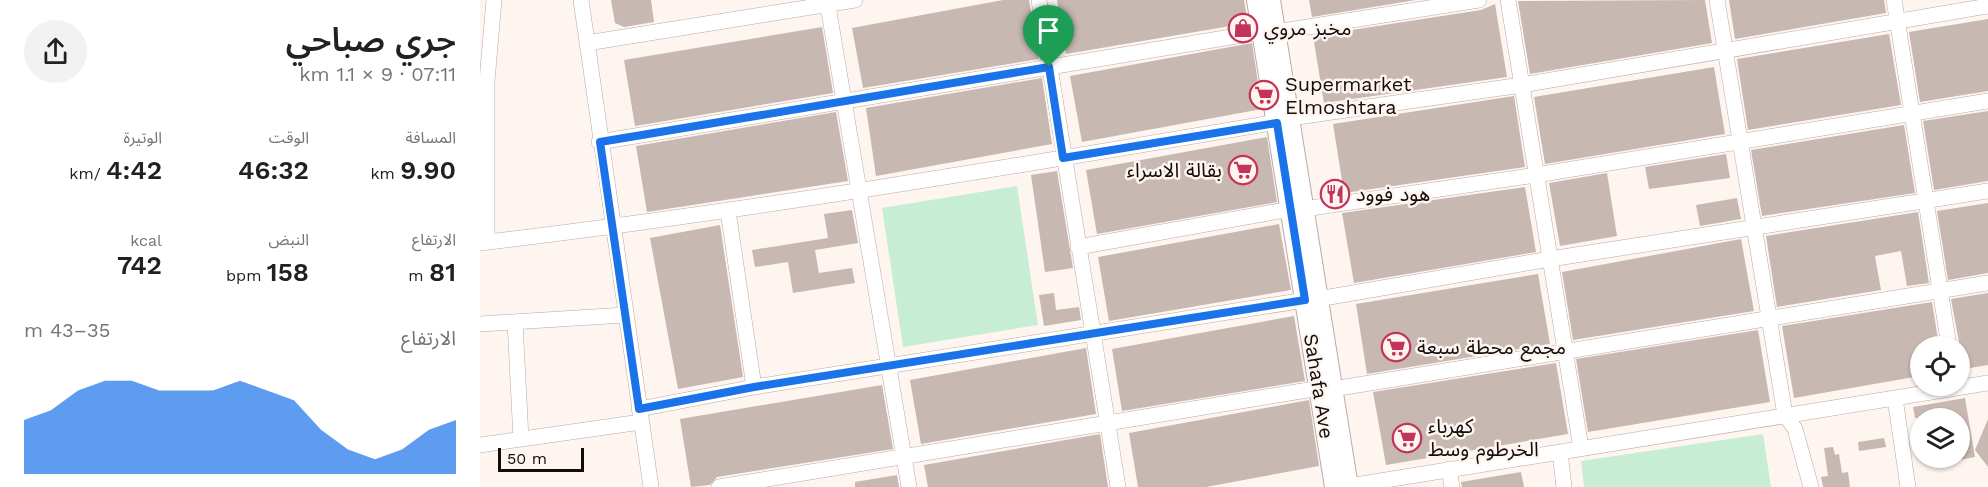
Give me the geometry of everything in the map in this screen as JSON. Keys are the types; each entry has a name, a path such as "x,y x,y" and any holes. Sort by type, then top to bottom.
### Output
{"main road":[{"path":"1256,0 1269,32"},
{"path":"1271,0 1269,32 1311,300 1326,388 1349,487"},
{"name":"Sahafa Ave","path":"1326,388 1334,487"}],"street":[{"path":"494,0 484,82 484,242 612,228 858,192 1283,121 1522,85 1988,6"},
{"path":"581,0 651,487"},
{"path":"587,43 827,2 855,0"},
{"path":"1039,0 1118,487"},
{"path":"600,142 843,99 1479,0"},
{"path":"1508,0 1581,448"},
{"path":"1716,0 1785,415 1795,429 1811,487"},
{"path":"1894,0 1947,336"},
{"path":"827,2 909,487"},
{"path":"1078,247 1298,209 1536,175 1988,101"},
{"path":"480,445 640,415 754,387 1988,191"},
{"path":"728,211 754,387"},
{"path":"718,487 1326,388 1565,353 1988,283"},
{"path":"480,324 625,315"},
{"path":"515,322 521,439"},
{"path":"1970,385 1988,383"},
{"path":"1349,487 1910,395"},
{"path":"1895,398 1908,487"},
{"path":"1560,452 1564,487"},
{"path":"1449,469 1452,487"}],"green space":[{"path":"1017,186 1038,325 903,347 882,208"},
{"path":"1763,434 1771,487 1584,487 1581,461"}],"building":[{"path":"611,0 651,0 654,22 624,27 615,23"},
{"path":"1003,0 1029,0 1039,59 863,88 852,28"},
{"path":"1057,0 1244,0 1248,23 1066,54"},
{"path":"1309,0 1416,0 1312,17"},
{"path":"1705,0 1712,43 1530,74 1518,1"},
{"path":"1729,0 1884,0 1886,13 1735,39"},
{"path":"1495,4 1507,77 1324,103 1313,36 1481,10"},
{"path":"1988,19 1988,91 1920,102 1909,32"},
{"path":"822,27 833,93 635,126 624,60"},
{"path":"1889,34 1901,105 1748,130 1737,59"},
{"path":"1252,43 1262,109 1082,142 1070,76"},
{"path":"1714,67 1725,134 1545,164 1534,97"},
{"path":"1042,78 1052,144 876,176 866,108"},
{"path":"1514,96 1525,167 1344,193 1333,124"},
{"path":"1988,111 1988,181 1934,190 1923,121"},
{"path":"836,112 848,181 647,212 636,146"},
{"path":"1904,125 1915,193 1762,216 1751,150"},
{"path":"1267,137 1277,202 1097,234 1086,170"},
{"path":"1726,154 1730,178 1649,189 1645,167"},
{"path":"1057,171 1073,268 1045,272 1031,175"},
{"path":"1607,173 1617,236 1560,246 1549,183"},
{"path":"1525,187 1536,252 1354,283 1342,213"},
{"path":"1737,198 1741,219 1700,226 1696,205"},
{"path":"1988,203 1988,273 1948,280 1937,211"},
{"path":"852,210 858,243 815,250 819,273 852,268 855,283 793,293 788,262 755,267 752,250 828,238 824,214"},
{"path":"1918,212 1929,283 1907,286 1901,251 1875,256 1881,290 1777,307 1766,236"},
{"path":"1279,224 1291,290 1109,321 1098,257"},
{"path":"720,225 743,377 678,389 650,238"},
{"path":"1741,239 1754,311 1573,340 1562,272"},
{"path":"1538,274 1550,344 1367,374 1356,304"},
{"path":"1054,293 1056,310 1079,307 1081,320 1044,326 1039,295"},
{"path":"1988,293 1988,365 1970,368 1970,336 1958,336 1951,299"},
{"path":"1932,302 1937,336 1910,336 1910,378 1794,398 1782,326"},
{"path":"1294,316 1305,381 1122,411 1112,349"},
{"path":"1758,330 1770,402 1588,432 1576,359"},
{"path":"1086,348 1096,414 921,444 910,380"},
{"path":"1556,363 1568,434 1386,465 1373,392"},
{"path":"882,385 893,449 717,477 710,485 691,487 680,419"},
{"path":"1965,398 1967,408 1913,408"},
{"path":"1309,400 1319,466 1206,487 1138,487 1129,433"},
{"path":"1988,419 1988,467 1975,450"},
{"path":"1970,428 1975,457 1970,458"},
{"path":"1100,434 1108,487 928,487 924,465"},
{"path":"1884,438 1886,447 1859,451 1858,442"},
{"path":"1833,447 1835,455 1839,454 1842,473 1848,472 1850,487 1823,487 1821,477 1828,476 1824,448"},
{"path":"1521,472 1524,487 1462,487 1461,482"},
{"path":"897,475 899,487 855,487 855,482"}],"place":[{"name":"مخبز مروي","path":"1243,28"},
{"name":"Supermarket Elmoshtara","path":"1264,95"},
{"name":"بقالة الاسراء","path":"1243,170"},
{"name":"هود فوود","path":"1335,194"},
{"name":"مجمع محطة سبعة","path":"1396,347"},
{"name":"كهرباء الخرطوم وسط","path":"1407,438"}],"route":[{"path":"1049,67 1063,158 1277,123 1305,300 754,387 639,409 600,142 843,99 1049,67"}]}
